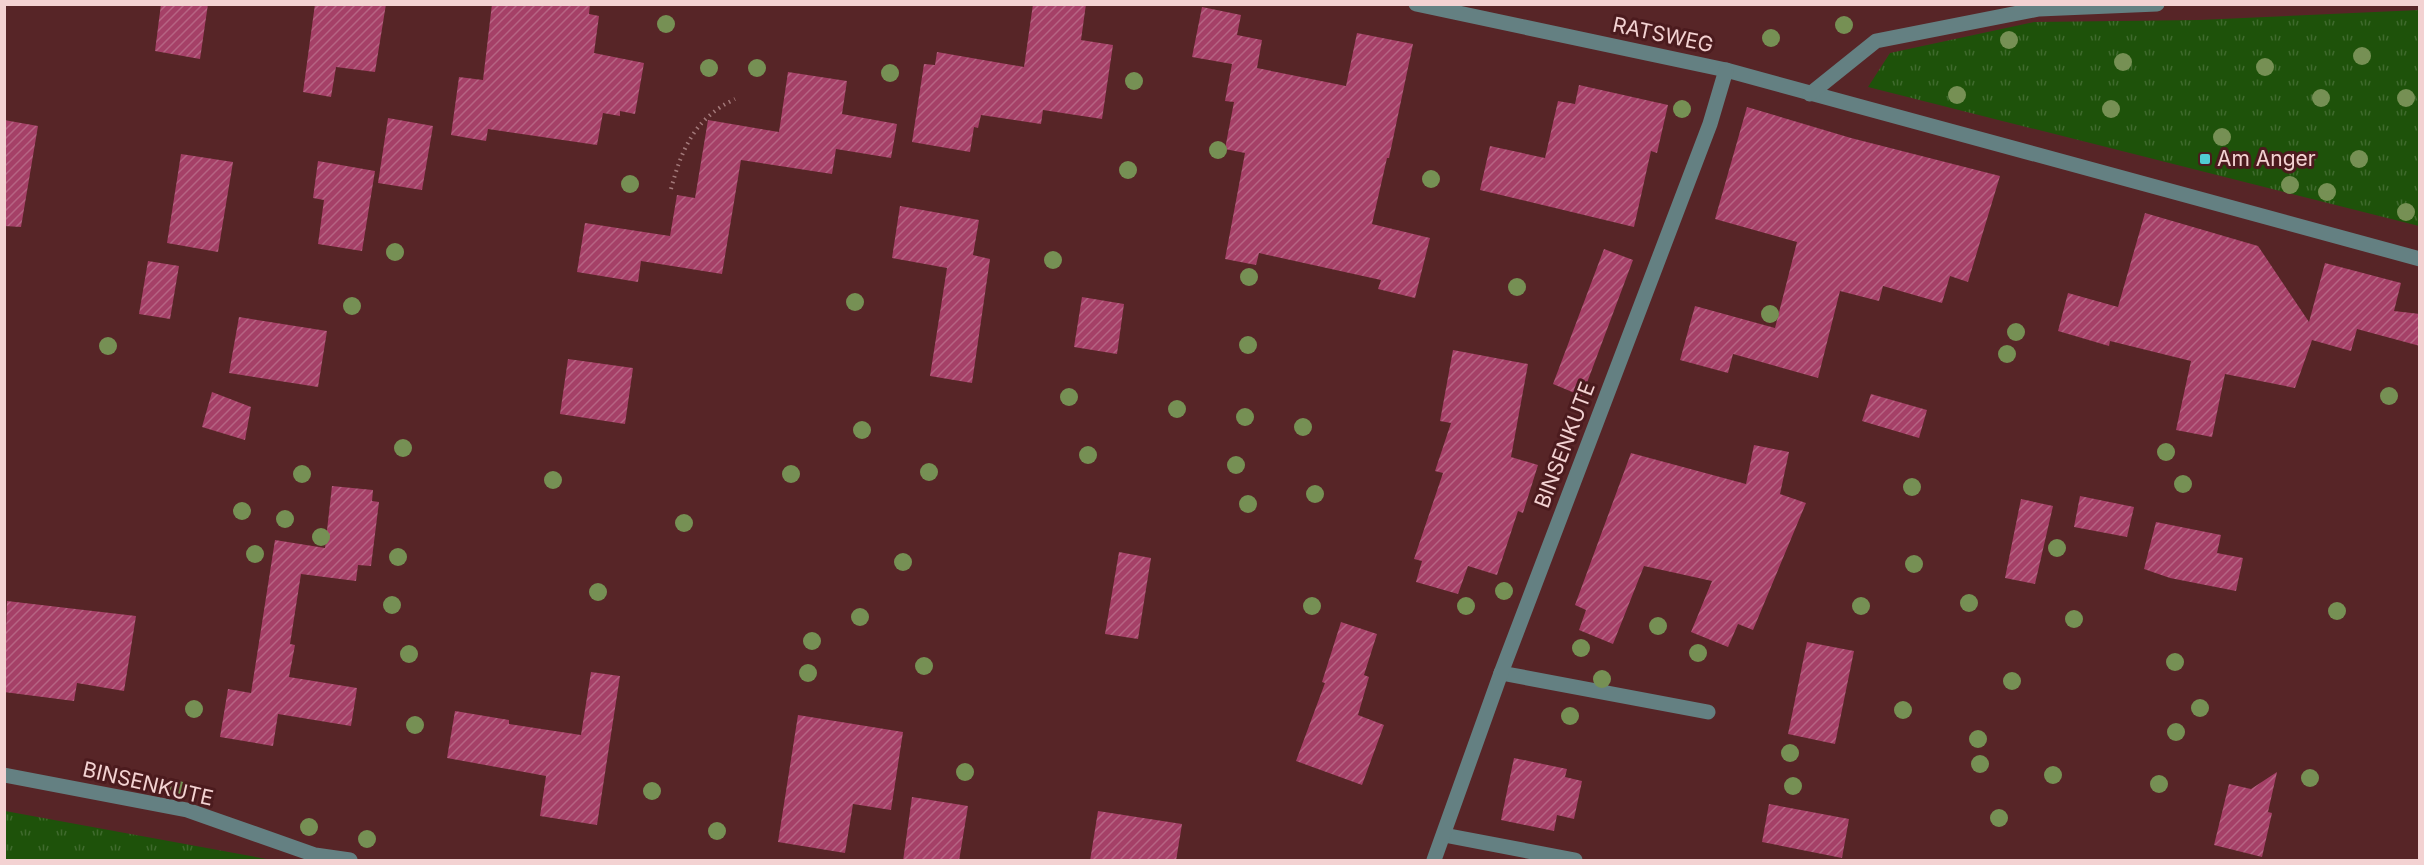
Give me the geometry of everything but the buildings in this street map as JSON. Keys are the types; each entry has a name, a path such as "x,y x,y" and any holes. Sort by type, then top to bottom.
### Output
{"street":[{"name":"RATSWEG","path":"1416,4 1726,70"},
{"path":"1810,94 1876,41 2039,9 2157,4"},
{"path":"1726,70 2420,259"},
{"name":"BINSENKUTE","path":"1434,861 1501,673 1706,136 1726,70"},
{"path":"1501,673 1708,712"},
{"name":"BINSENKUTE","path":"4,775 187,810 315,855 350,861"},
{"path":"1443,835 1575,861"}],"path":[{"path":"671,189 691,135 715,108 735,99"}],"green space":[{"path":"2419,10 2419,226 1868,87 1890,53 2034,22 2199,20"},
{"path":"5,811 272,860 5,860"}],"place":[{"name":"Am Anger","path":"2205,159"}]}
